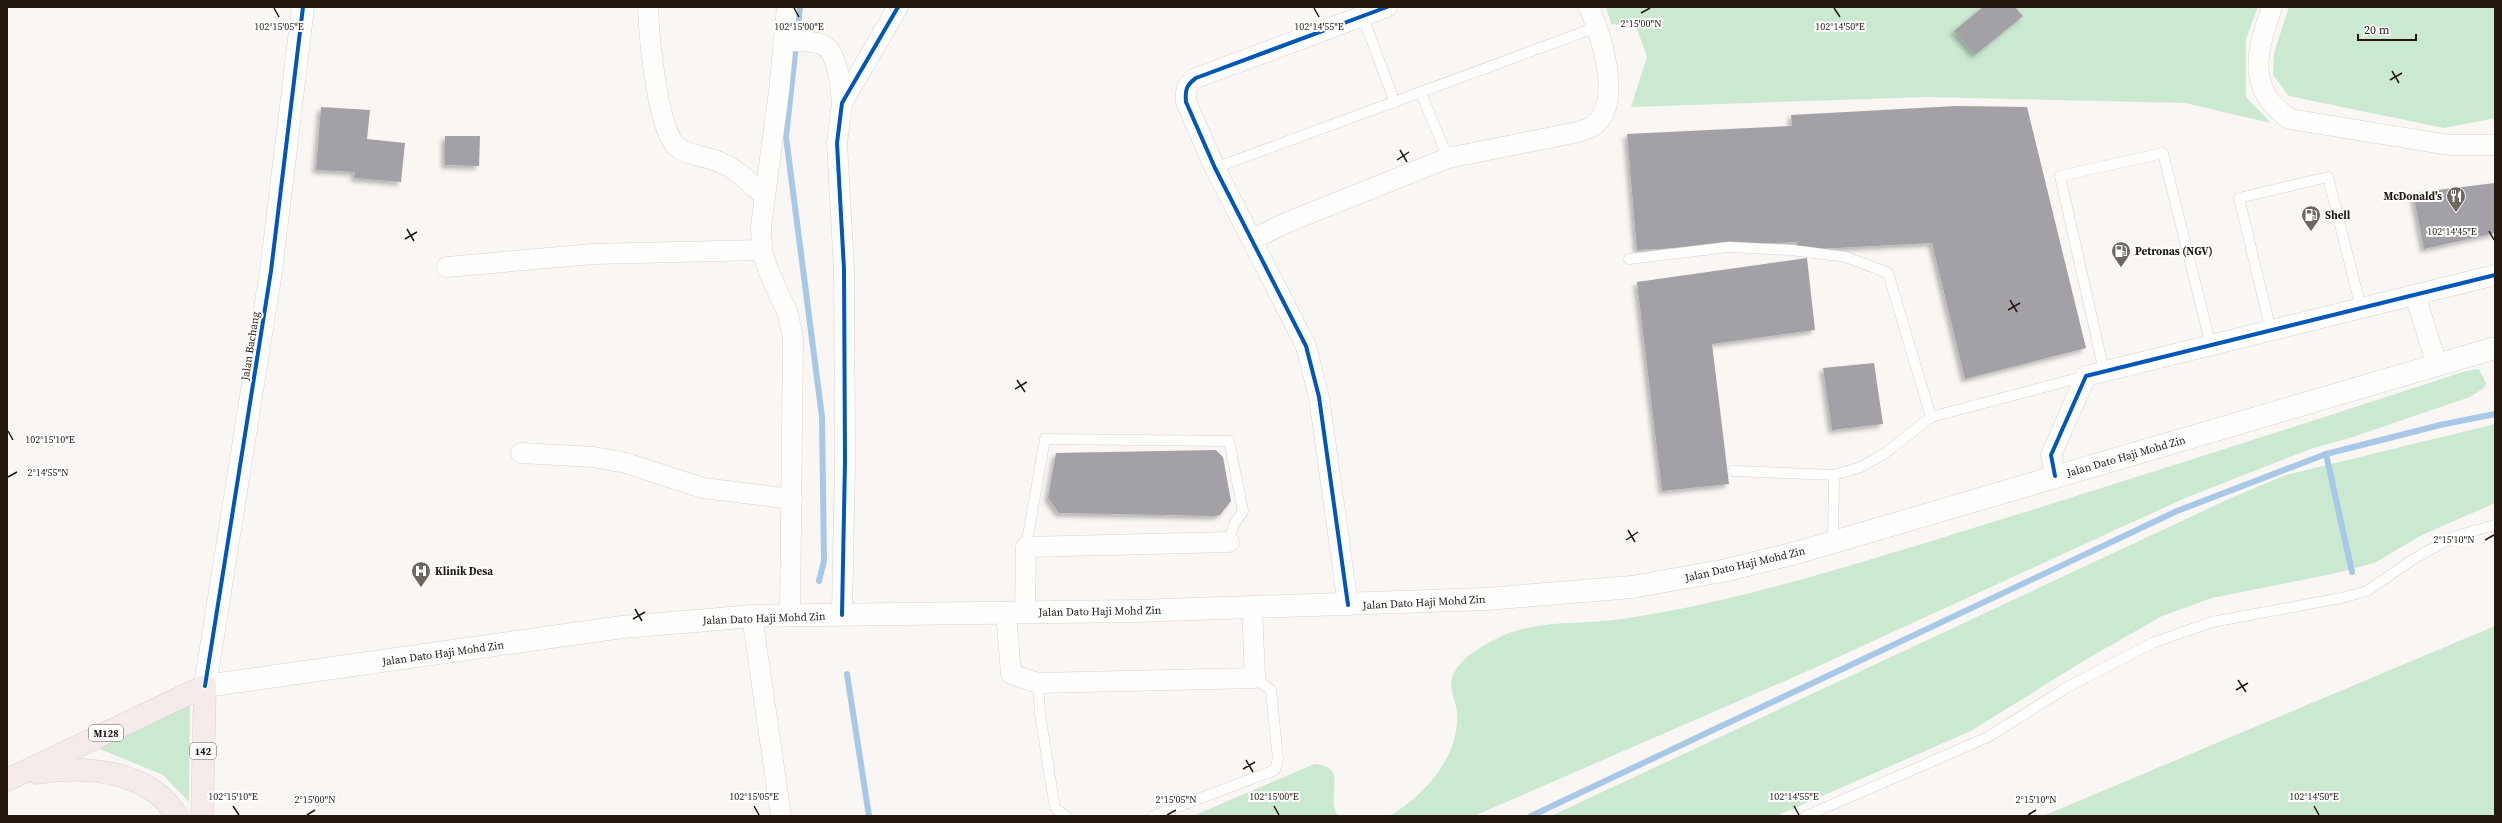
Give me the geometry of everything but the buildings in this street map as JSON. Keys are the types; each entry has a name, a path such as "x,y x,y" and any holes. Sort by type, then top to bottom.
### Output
{"main road":[{"name":"Jalan Bachang","path":"202,816 204,686 271,271 303,7"},
{"name":"Jalan Dato Haji Mohd Zin","path":"204,686 622,628 752,616 1015,613 1348,605 1486,599 1632,587 1727,570 1833,542 2495,348"},
{"name":"M128","path":"7,780 204,686"},
{"path":"7,780 56,769 80,768 106,772 131,780 154,792 170,805 177,816"}],"street":[{"path":"648,7 649,39 659,99 666,131 672,141 677,147 686,152 723,163 764,196"},
{"path":"787,7 786,41 761,226 762,250 768,270 788,314 793,338 791,411 792,499 790,616"},
{"path":"842,103 898,7"},
{"path":"1348,605 1319,397 1306,346 1215,168 1186,102 1185,92 1188,84 1196,78 1354,15 1387,7"},
{"path":"1253,240 1288,222 1448,158 1578,132 1593,126 1602,116 1608,104 1604,50 1589,7"},
{"path":"2272,7 2259,43 2259,77 2264,94 2274,109 2290,119 2449,144 2495,145"},
{"path":"786,41 822,44 829,50 834,61 841,87 842,103 837,143 844,269 845,461 842,615"},
{"path":"447,268 593,254 762,250"},
{"path":"2055,476 2051,455 2095,373 2211,346 2495,275"},
{"path":"2416,295 2437,365"},
{"path":"521,453 594,457 626,463 703,488 792,499"},
{"path":"1229,542 1026,547 1015,613 1011,674 1038,683 1255,678 1252,608"},
{"path":"752,616 781,816"}],"lane":[{"path":"1354,15 1395,103"},
{"path":"1215,168 1395,103 1597,27"},
{"path":"1421,93 1448,158"},
{"path":"1733,471 1834,475 1861,467 1884,454 1931,417 2095,373 2060,176 2163,153 2211,346"},
{"path":"2272,331 2239,198 2328,177 2361,308"},
{"path":"1629,259 1729,247 1791,250 1846,257 1888,273 1931,417"},
{"path":"1026,547 1045,439 1229,442 1243,511 1234,524 1229,542"},
{"path":"1833,542 1834,475"},
{"path":"1806,816 1988,737 2066,688 2152,644 2212,622 2341,598 2367,591 2412,560 2453,537 2495,525"},
{"path":"1153,816 1275,770 1278,759 1270,690 1255,678"},
{"path":"1038,683 1040,714 1055,808 1066,816"}],"green space":[{"path":"1606,7 2258,7 2246,39 2246,97 2271,123 2185,103 1926,97 1631,107 1647,57 1636,26 1611,24"},
{"path":"2289,7 2495,7 2495,118 2444,128 2289,96 2273,75 2274,53"},
{"path":"2479,369 2486,383 2484,388 2470,397 2353,437 2313,448 2185,498 1810,670 1474,816 1390,816 1416,797 1438,773 1453,744 1457,712 1451,685 1453,676 1460,664 1466,658 1487,644 1514,631 1544,625 1607,621 1674,610 1727,599 1796,581 2035,509 2466,371"},
{"path":"2495,424 2495,503 2422,535 2374,563 2332,574 2212,598 2162,616 2085,660 1971,731 1776,816 1551,816 2231,498 2286,475"},
{"path":"2495,626 2495,816 2043,816"},
{"path":"190,702 189,802 163,775 95,747"},
{"path":"1314,764 1325,766 1334,776 1334,808 1338,816 1193,816"}],"waterway":[{"path":"800,7 786,137 822,417 824,561 819,581"},
{"path":"1531,816 2177,511 2326,454 2440,425 2495,414"},
{"path":"2326,454 2352,572"},
{"path":"847,674 869,816"}],"cycle path":[{"path":"205,686 271,271 303,7"},
{"path":"842,615 845,461 844,269 837,143 842,103 898,7"},
{"path":"1348,605 1319,397 1306,346 1215,168 1186,102 1186,95 1188,86 1196,78 1387,7"},
{"path":"2055,476 2051,455 2086,376 2495,275"}],"place":[{"name":"McDonald's","path":"2456,213"},
{"name":"Shell","path":"2311,232"},
{"name":"Petronas (NGV)","path":"2121,268"},
{"name":"Klinik Desa","path":"421,588"}]}
